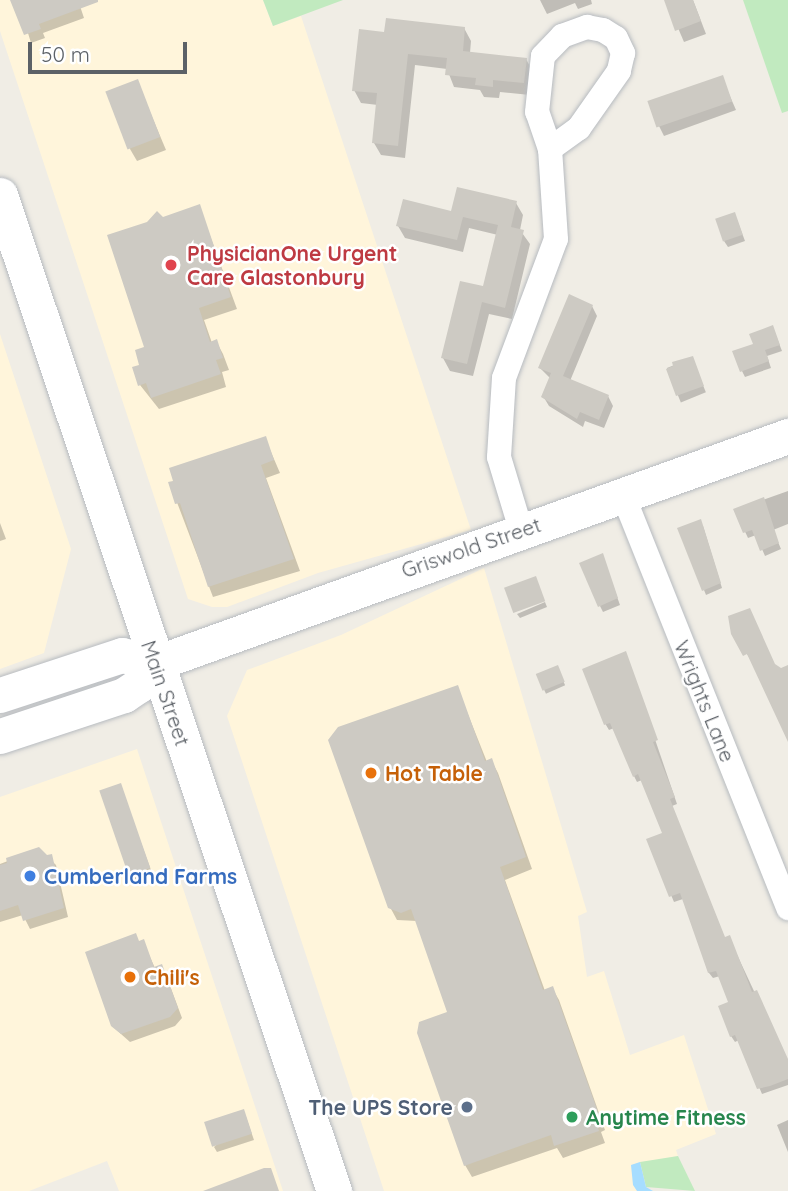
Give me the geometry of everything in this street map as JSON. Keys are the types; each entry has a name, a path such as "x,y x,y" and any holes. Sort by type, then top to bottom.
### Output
{"main road":[{"name":"Main Street","path":"0,195 334,1191"},
{"name":"Griswold Street","path":"156,663 788,436"},
{"path":"0,695 122,655 156,663 139,685 124,695 0,736"}],"street":[{"path":"521,530 499,457 504,378 556,239 550,149 537,112 543,56 562,36 587,27 603,30 616,38 623,53 619,71 579,128 550,149"},
{"name":"Wrights Lane","path":"623,495 788,908"}],"shaded area":[{"path":"0,0 263,0 273,26 301,16 471,530 318,573 227,607 212,607 188,599 0,31"},
{"path":"0,334 71,549 44,653 0,669"},
{"path":"484,568 587,912 578,916 587,977 604,971 630,1055 684,1035 716,1134 676,1150 678,1156 631,1165 637,1191 384,1191 227,716 247,670 341,635"},
{"path":"137,749 283,1191 119,1191 107,1161 29,1191 0,1191 0,797"}],"green space":[{"path":"263,0 343,0 273,26"},
{"path":"743,0 788,0 788,111 782,113"},
{"path":"678,1156 695,1191 646,1187 640,1162"}],"water":[{"path":"640,1162 646,1187 653,1191 637,1191 633,1185 631,1165"}],"building":[{"path":"10,0 98,2 39,24 41,29 24,35"},
{"path":"664,0 693,0 701,21 675,31"},
{"path":"386,18 465,27 463,51 527,58 524,83 493,80 493,87 475,85 476,78 445,75 447,58 408,54 398,146 372,143 377,93 352,91 359,29 384,32"},
{"path":"723,75 732,101 656,128 647,101"},
{"path":"138,79 160,137 128,149 105,92"},
{"path":"457,187 517,201 511,227 524,230 505,308 482,302 467,364 441,358 460,281 483,286 498,225 463,217 457,240 396,226 403,199 451,211"},
{"path":"200,204 231,297 199,308 210,342 217,339 223,358 216,360 221,374 151,398 146,383 138,386 132,367 139,365 135,350 144,347 107,235 147,222 157,211 163,217"},
{"path":"735,212 743,235 723,242 715,219"},
{"path":"569,294 593,305 563,376 609,395 599,420 580,412 577,419 541,397 551,373 538,368"},
{"path":"773,325 780,345 765,350 769,361 740,372 732,351 753,344 749,334"},
{"path":"693,356 704,386 676,396 666,369 673,366 672,362"},
{"path":"266,436 274,460 261,465 294,559 208,587 180,503 175,504 168,482 173,481 169,468"},
{"path":"764,497 779,543 760,551 752,530 743,533 733,509"},
{"path":"701,519 721,583 702,591 677,528"},
{"path":"603,553 618,598 598,607 579,563"},
{"path":"536,576 545,601 513,613 504,588"},
{"path":"750,608 775,664 781,668 788,665 788,742 747,654 743,656 731,634 728,616"},
{"path":"626,651 658,740 653,742 675,797 670,799 725,937 730,935 752,992 757,990 788,1059 788,1079 770,1086 757,1089 735,1035 730,1037 718,1006 728,1002 716,971 708,973 680,893 669,897 646,839 662,833 638,774 633,777 610,723 604,725 582,669"},
{"path":"558,665 565,682 542,691 536,674"},
{"path":"458,685 485,761 492,758 526,857 500,867 543,990 553,986 600,1118 595,1119 599,1131 554,1146 551,1135 464,1166 417,1033 419,1022 447,1012 411,909 401,913 388,908 328,740 338,727"},
{"name":"Cumberland Farms","path":"121,783 150,868 129,876 99,790"},
{"name":"Cumberland Farms","path":"39,847 47,855 52,854 64,908 23,921 18,905 0,911 0,865 7,863 6,858"},
{"name":"Chili's","path":"136,933 139,941 144,939 154,967 162,964 178,1008 170,1017 121,1034 111,1026 85,952"},
{"path":"244,1109 252,1134 212,1147 204,1122"},
{"path":"264,1168 271,1168 279,1191 203,1191"}],"place":[{"name":"PhysicianOne Urgent Care Glastonbury","path":"171,265"},
{"name":"Hot Table","path":"371,773"},
{"name":"Cumberland Farms","path":"30,876"},
{"name":"Chili's","path":"130,977"},
{"name":"The UPS Store","path":"467,1107"},
{"name":"Anytime Fitness","path":"572,1117"}]}
